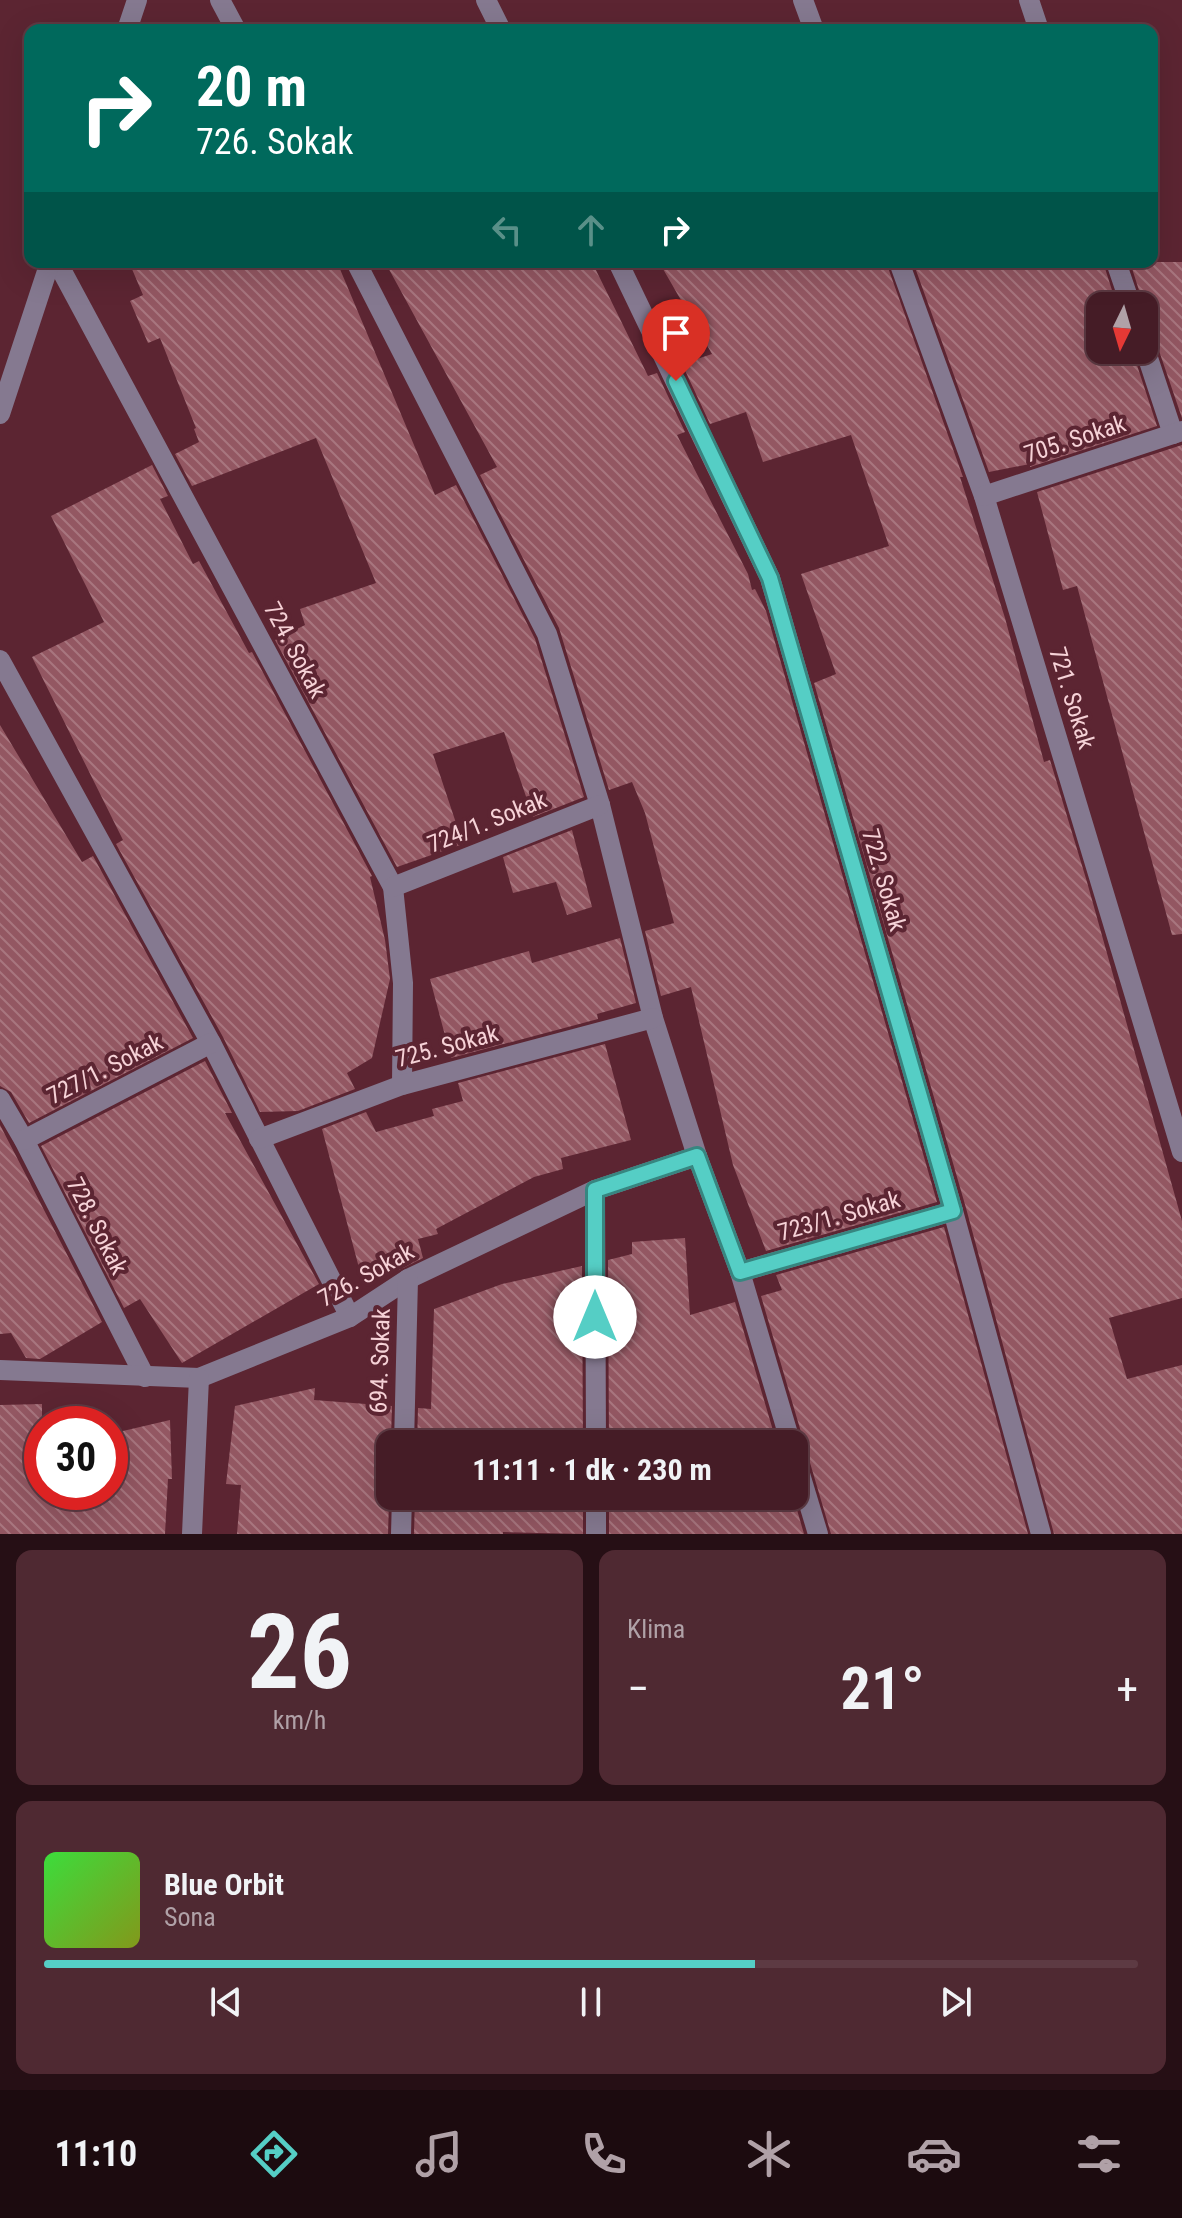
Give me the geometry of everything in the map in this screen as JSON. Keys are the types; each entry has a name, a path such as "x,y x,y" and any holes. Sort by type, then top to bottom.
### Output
{"street":[{"path":"129,24 137,0"},
{"path":"220,0 233,24"},
{"path":"486,0 498,24"},
{"path":"803,0 812,24"},
{"path":"1029,0 1037,24"},
{"path":"0,414 48,268"},
{"name":"724. Sokak","path":"60,268 393,887 403,983 402,1085"},
{"path":"359,268 547,634 600,805 653,1018 697,1156 740,1272 787,1430"},
{"name":"722. Sokak","path":"621,268 770,578 953,1211 1041,1534"},
{"name":"721. Sokak","path":"901,268 984,496 1182,1152"},
{"path":"1118,268 1126,292"},
{"path":"1151,364 1178,432"},
{"name":"705. Sokak","path":"984,496 1178,432"},
{"path":"0,660 211,1043 350,1317"},
{"name":"724/1. Sokak","path":"393,887 600,805"},
{"name":"725. Sokak","path":"259,1139 402,1085 653,1018"},
{"name":"727/1. Sokak","path":"24,1140 211,1043"},
{"name":"728. Sokak","path":"0,1099 145,1377"},
{"name":"726. Sokak","path":"0,1370 199,1378 350,1317 408,1279 595,1190 697,1156"},
{"path":"595,1190 596,1430"},
{"name":"723/1. Sokak","path":"740,1272 953,1211"},
{"name":"694. Sokak","path":"404,1430 408,1279"},
{"path":"192,1534 199,1378"},
{"path":"808,1501 818,1534"},
{"path":"401,1534 402,1510"},
{"path":"596,1510 596,1534"}],"building":[{"path":"1158,262 1182,262 1182,418 1158,348 1158,292 1140,292 1132,268 1158,268"},
{"path":"132,268 340,268 435,495 456,485 535,639 584,797 533,817 504,732 433,754 463,844 397,867 275,640 305,625 300,609 376,583 316,438 192,486 175,454 199,442 196,428 160,338 148,343 130,301 143,295"},
{"path":"388,268 595,268 648,376 657,373 685,432 677,435 748,574 752,590 755,589 766,611 937,1202 766,1251 733,1165 691,987 661,996 645,931 674,923 645,813 632,782 609,790 559,628 480,475 497,467"},
{"path":"662,268 888,268 963,477 960,477 1005,618 1044,762 1050,760 1087,882 1182,1221 1182,1298 1109,1318 1127,1379 1182,1365 1182,1534 1054,1534 966,1208 814,683 836,674 801,574 889,546 851,435 763,462 746,412 710,424 682,364 712,354"},
{"path":"915,268 1105,268 1113,292 1086,292 1086,364 1137,364 1157,426 1030,467 1030,464 989,472"},
{"path":"1182,445 1182,934 1172,935 1077,586 1063,590 1037,492"},
{"path":"152,465 168,496 160,499 193,564 199,561 249,653 252,652 372,876 390,979 372,1058 347,1073 355,1089 298,1111 260,1112 223,1037 116,844 123,840 32,657 104,622 51,516"},
{"path":"0,725 82,862 93,856 193,1038 29,1123 11,1092 0,1086"},
{"path":"572,830 592,907 567,915 556,882 513,893 503,857"},
{"path":"620,938 636,1003 597,1014 598,1019 451,1058 430,979 529,951 532,963"},
{"path":"605,1044 631,1140 561,1158 563,1169 534,1177 436,1229 438,1234 418,1239 423,1258 399,1270 362,1279 322,1129 366,1112 376,1132 434,1116 432,1109 463,1101 458,1083"},
{"path":"205,1061 232,1113 225,1113 319,1284 182,1363 140,1299 124,1308 41,1146"},
{"path":"0,1125 102,1322 40,1359 26,1358 11,1333 0,1334"},
{"path":"944,1227 1028,1534 831,1534 808,1456 808,1430 800,1430 761,1296 782,1290 776,1275"},
{"path":"685,1238 690,1315 735,1302 773,1430 609,1430 608,1260 632,1254 632,1242"},
{"path":"582,1266 583,1430 417,1430 418,1408 431,1409 434,1309 502,1284"},
{"path":"315,1388 314,1400 392,1406 391,1430 376,1430 376,1510 389,1510 388,1534 237,1534 241,1485 226,1484 235,1406"},
{"path":"42,1404 24,1406 24,1510 128,1510 128,1430 170,1420 172,1479 168,1479 165,1534 0,1534 0,1405"},
{"path":"415,1510 583,1510 583,1534 414,1534"},
{"path":"609,1510 797,1510 804,1534 609,1534"}],"route":[{"path":"595,1317 595,1190 697,1156 740,1272 953,1211 770,578 676,381"}]}
